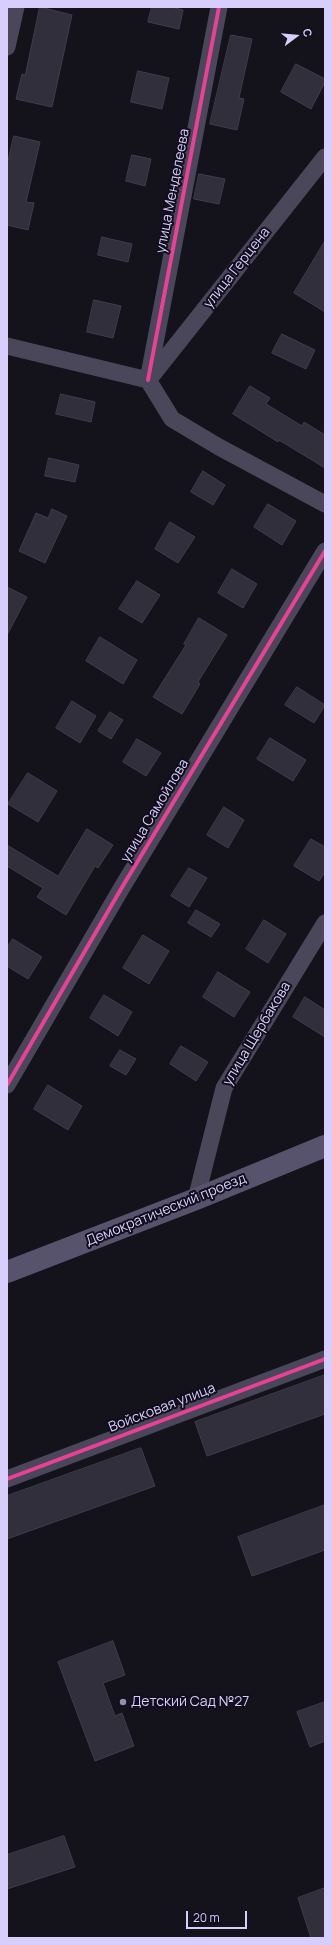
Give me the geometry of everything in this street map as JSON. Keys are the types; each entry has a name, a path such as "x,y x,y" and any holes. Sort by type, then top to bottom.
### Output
{"main road":[{"name":"Демократический проезд","path":"7,1272 196,1199 325,1146"}],"street":[{"path":"7,47 16,7"},
{"name":"улица Менделеева","path":"148,380 219,7"},
{"name":"улица Герцена","path":"148,380 325,157"},
{"path":"7,346 148,380 172,419 219,447 325,504"},
{"name":"улица Самойлова","path":"7,1085 120,889 325,551"},
{"name":"улица Щербакова","path":"196,1199 224,1088 325,923"},
{"name":"Войсковая улица","path":"7,1479 325,1359"}],"building":[{"path":"40,7 72,15 52,107 16,99 22,74 25,75"},
{"path":"152,7 171,7 183,10 179,29 148,22"},
{"path":"231,35 252,39 239,98 244,99 237,130 210,124"},
{"path":"296,64 325,79 325,82 311,109 281,92"},
{"path":"138,71 169,78 162,109 131,102"},
{"path":"14,136 40,142 26,202 34,203 28,230 7,225 7,166"},
{"path":"132,155 151,159 145,186 126,181"},
{"path":"199,174 225,179 219,204 194,199"},
{"path":"102,237 132,244 128,262 98,255"},
{"path":"325,241 325,312 294,293"},
{"path":"94,300 121,306 113,338 87,332"},
{"path":"282,334 315,350 306,369 272,353"},
{"path":"250,386 270,398 266,404 302,426 304,422 325,435 325,468 279,440 278,442 233,414"},
{"path":"61,394 95,402 91,422 56,414"},
{"path":"49,458 79,465 75,482 45,476"},
{"path":"203,471 225,485 213,505 191,492"},
{"path":"268,504 296,521 282,545 254,527"},
{"path":"52,509 67,516 45,563 19,551 36,513 48,518"},
{"path":"170,522 195,537 178,563 155,549"},
{"path":"232,569 257,584 243,608 218,593"},
{"path":"137,581 160,595 142,623 119,609"},
{"path":"7,587 27,597 7,635"},
{"path":"199,618 227,635 198,682 200,684 182,714 153,697 186,645 184,644"},
{"path":"100,637 137,660 123,684 86,661"},
{"path":"297,687 325,705 314,723 285,705"},
{"path":"72,701 96,716 80,743 56,728"},
{"path":"110,712 123,720 111,739 98,731"},
{"path":"270,738 306,760 293,781 257,759"},
{"path":"137,739 161,753 146,776 123,762"},
{"path":"28,773 57,791 38,822 8,804"},
{"path":"224,807 244,820 228,848 207,835"},
{"path":"87,829 113,845 98,868 95,866 66,915 37,897 43,888 7,866 7,845 58,876"},
{"path":"311,839 325,847 325,872 319,881 294,866"},
{"path":"189,868 207,878 189,907 171,896"},
{"path":"196,910 220,924 211,937 188,923"},
{"path":"264,920 286,934 268,963 246,949"},
{"path":"143,935 169,951 149,984 123,968"},
{"path":"13,939 42,957 28,979 7,966 7,948"},
{"path":"218,972 250,992 234,1017 203,997"},
{"path":"104,995 132,1012 118,1036 90,1018"},
{"path":"305,997 325,1010 325,1037 293,1017"},
{"path":"181,1046 208,1062 196,1081 170,1064"},
{"path":"120,1050 136,1059 126,1075 110,1066"},
{"path":"48,1085 82,1106 68,1130 34,1109"},
{"path":"325,1375 325,1414 207,1456 195,1422"},
{"path":"141,1448 155,1486 7,1539 7,1496"},
{"path":"325,1505 325,1550 252,1576 238,1537"},
{"path":"113,1641 125,1675 103,1683 115,1716 122,1713 134,1746 95,1761 58,1662"},
{"path":"325,1702 325,1741 310,1747 297,1712"},
{"path":"64,1836 75,1867 7,1889 7,1855"},
{"path":"325,1888 325,1938 311,1938 298,1898"}],"cycle path":[{"path":"148,380 219,7"},
{"path":"7,1085 121,889 325,551"},
{"path":"7,1479 325,1359"}],"place":[{"name":"Детский Сад №27","path":"123,1702"}]}
